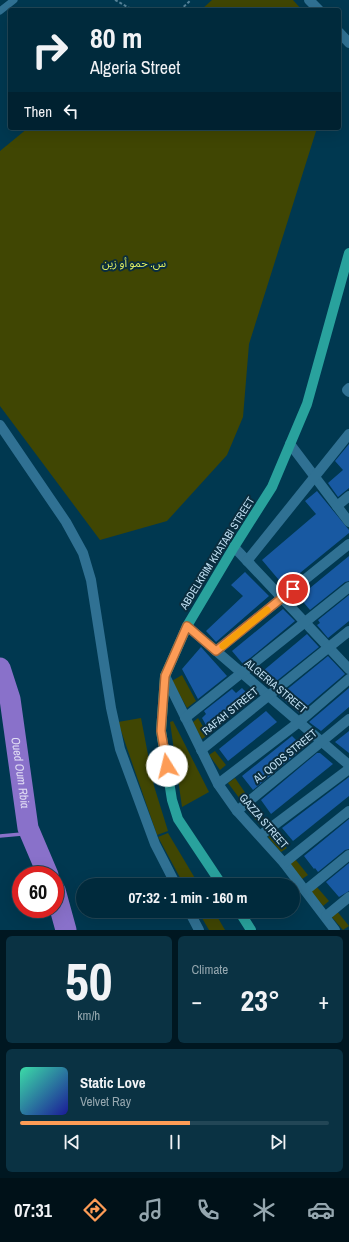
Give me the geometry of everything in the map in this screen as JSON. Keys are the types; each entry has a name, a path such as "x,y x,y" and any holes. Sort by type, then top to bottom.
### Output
{"main road":[{"name":"ABDELKRIM KHATABI STREET","path":"217,878 178,819 172,800 161,731 165,676 187,626 272,487 307,404 347,276 349,253"},
{"path":"243,918 251,930"}],"street":[{"path":"310,0 317,8"},
{"path":"341,34 349,43"},
{"path":"349,388 347,390 349,392"},
{"path":"0,425 66,522 82,553 91,580 111,708 120,749 155,844 172,878"},
{"path":"247,561 349,434"},
{"path":"290,444 349,522"},
{"path":"337,506 349,496"},
{"path":"216,651 349,544"},
{"path":"234,547 328,648 349,668"},
{"path":"186,718 306,624 349,587"},
{"name":"ALGERIA STREET","path":"187,626 349,765"},
{"name":"RAFAH STREET","path":"201,750 349,631"},
{"name":"GAZZA STREET","path":"165,676 218,784 237,811 261,835 306,890 336,930"},
{"path":"218,784 299,722 349,679"},
{"name":"AL QODS STREET","path":"237,811 349,719"},
{"path":"261,835 349,769"},
{"path":"284,863 349,811"},
{"path":"306,890 349,855"},
{"path":"326,916 349,897"},
{"path":"193,918 199,930"}],"lane":[{"path":"0,11 14,0"}],"path":[{"path":"115,0 129,8"},
{"path":"182,8 191,0"}],"green space":[{"path":"212,0 293,0 300,8 203,8"},
{"name":"س. حمو أو زين","path":"26,130 316,130 249,344 243,417 227,455 167,521 100,540 0,406 0,151"},
{"path":"182,675 196,701 187,708 172,681"},
{"path":"141,718 154,786 168,831 157,835 118,722"},
{"path":"198,718 208,735 202,739 192,723"},
{"path":"173,721 209,792 182,807 170,722"},
{"path":"215,751 226,765 220,770 209,755"},
{"path":"235,778 246,794 240,799 228,783"},
{"path":"253,805 266,821 260,825 247,810"},
{"path":"274,832 287,848 281,852 268,837"},
{"path":"168,833 195,878 180,878 158,837"},
{"path":"295,859 308,875 302,879 289,864"},
{"path":"316,886 329,901 323,906 310,890"},
{"path":"336,910 349,926 343,930 330,915"},
{"path":"202,918 218,918 225,930 209,930"}],"building":[{"path":"349,444 349,488 338,497 328,483 343,470 335,461"},
{"path":"317,491 349,530 349,533 284,586 262,560 316,514 305,501"},
{"path":"349,556 349,581 345,582 310,610 299,597"},
{"path":"245,572 269,596 216,642 206,631 243,596 231,585"},
{"path":"349,595 349,621 328,638 317,625 320,623 318,620"},
{"path":"283,609 295,621 243,664 232,651"},
{"path":"307,634 319,647 269,687 257,676"},
{"path":"201,647 227,676 198,699 182,669"},
{"path":"328,656 345,674 299,713 279,696"},
{"path":"242,688 252,698 210,732 202,718 206,714 204,711 232,689 236,693"},
{"path":"349,688 349,707 321,731 309,722"},
{"path":"266,711 277,722 228,761 219,749"},
{"path":"349,731 349,753 335,742"},
{"path":"292,736 300,744 303,741 307,745 253,790 242,776"},
{"path":"317,753 320,753 333,764 271,814 261,800"},
{"path":"349,777 349,796 293,841 282,828"},
{"path":"349,819 349,849 345,850 318,872 304,856"},
{"path":"349,863 349,891 339,897 326,882"}],"waterway":[{"name":"Oued Oum Rbia","path":"0,668 10,699 28,828 44,866"},
{"path":"0,836 22,834 28,828"},
{"name":"Oued Oum Rbia","path":"63,918 66,930"}],"slow traffic":[{"path":"223,646 267,610"}],"route":[{"path":"167,766 161,731 165,676 187,626 216,651 293,589"}]}
